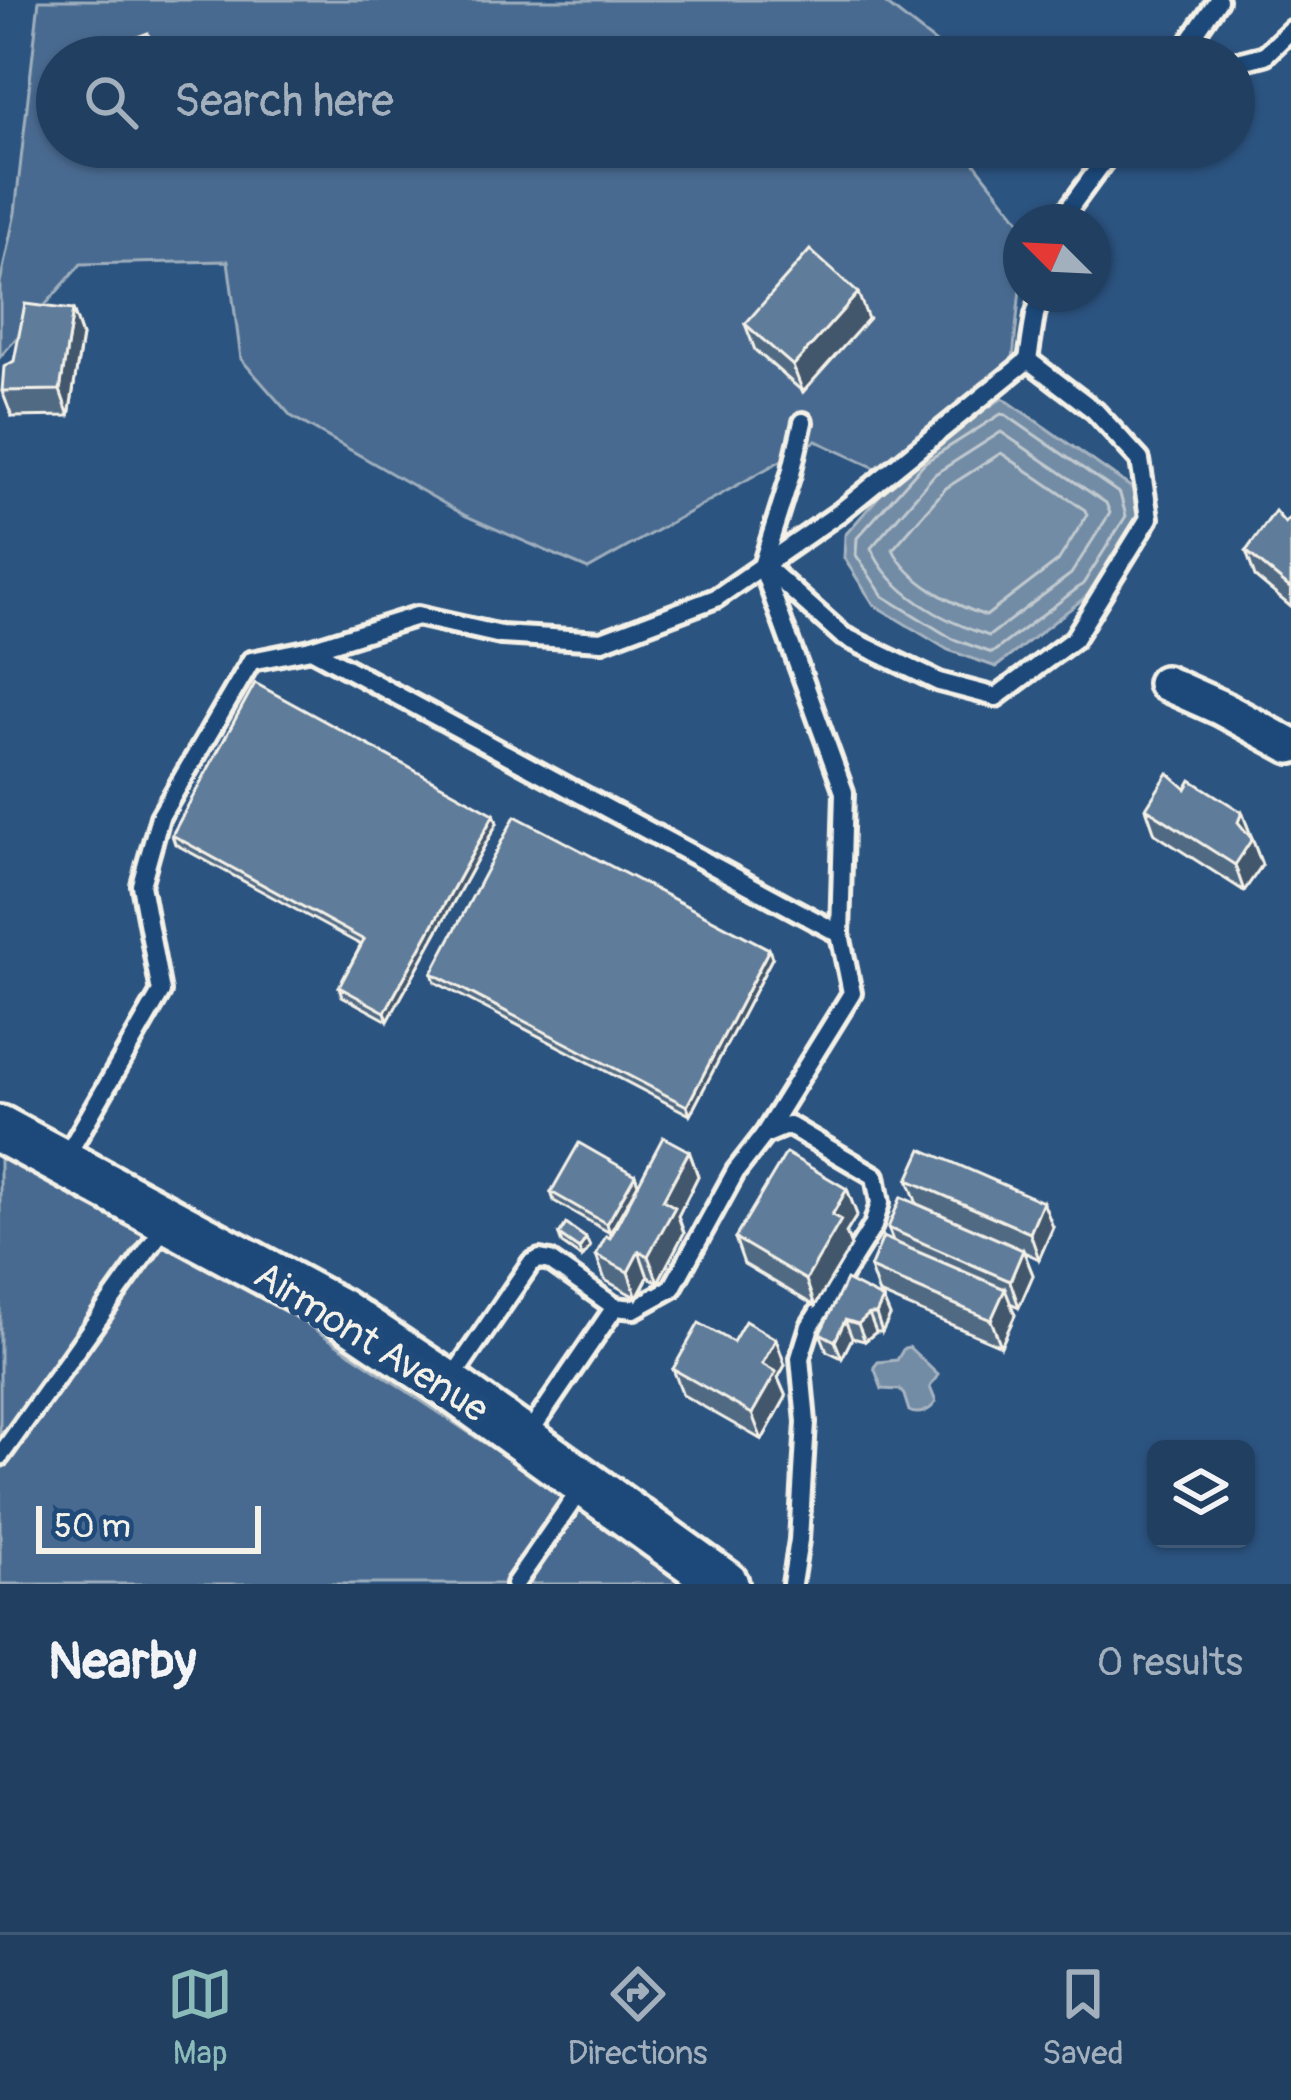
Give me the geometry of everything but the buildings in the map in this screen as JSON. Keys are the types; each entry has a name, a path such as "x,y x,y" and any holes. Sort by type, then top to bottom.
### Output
{"street":[{"path":"1165,683 1291,746"},
{"name":"Airmont Avenue","path":"0,1129 338,1311 724,1584"}],"lane":[{"path":"1193,36 1218,0"},
{"path":"1255,58 1265,56 1291,30"},
{"path":"1072,204 1099,168"},
{"path":"63,1163 161,992 141,884 160,817 251,661 311,649 417,616 501,635 602,641 716,598 839,513 1028,360 1036,312"},
{"path":"763,566 843,637 939,682 996,697 1074,639 1149,518 1140,460 1095,411 1028,360"},
{"path":"447,1384 531,1263 540,1258 615,1307 634,1309 672,1288 736,1171 764,1135 853,993 840,934 844,792 763,566 803,422"},
{"path":"311,649 840,934"},
{"path":"764,1135 788,1125 875,1176 880,1203 873,1226 811,1326 800,1358 806,1422 792,1584"},
{"path":"0,1456 170,1220"},
{"path":"525,1440 615,1307"},
{"path":"514,1584 585,1483"}],"shaded area":[{"path":"39,0 881,0 927,36 36,36 36,168 979,168 1007,204 1003,204 1003,312 1018,312 1012,369 882,471 816,441 588,569 466,516 291,416 241,359 228,261 81,264 0,357 0,283 15,213"},
{"path":"0,1135 123,1201 695,1584 0,1584"}],"water":[{"path":"1003,398 1132,488 1139,519 1092,592 996,667 948,650 874,605 844,558 845,535 917,453"},
{"path":"909,1347 938,1375 930,1387 936,1402 920,1413 909,1411 900,1390 882,1389 874,1367 878,1362 897,1360"}]}
